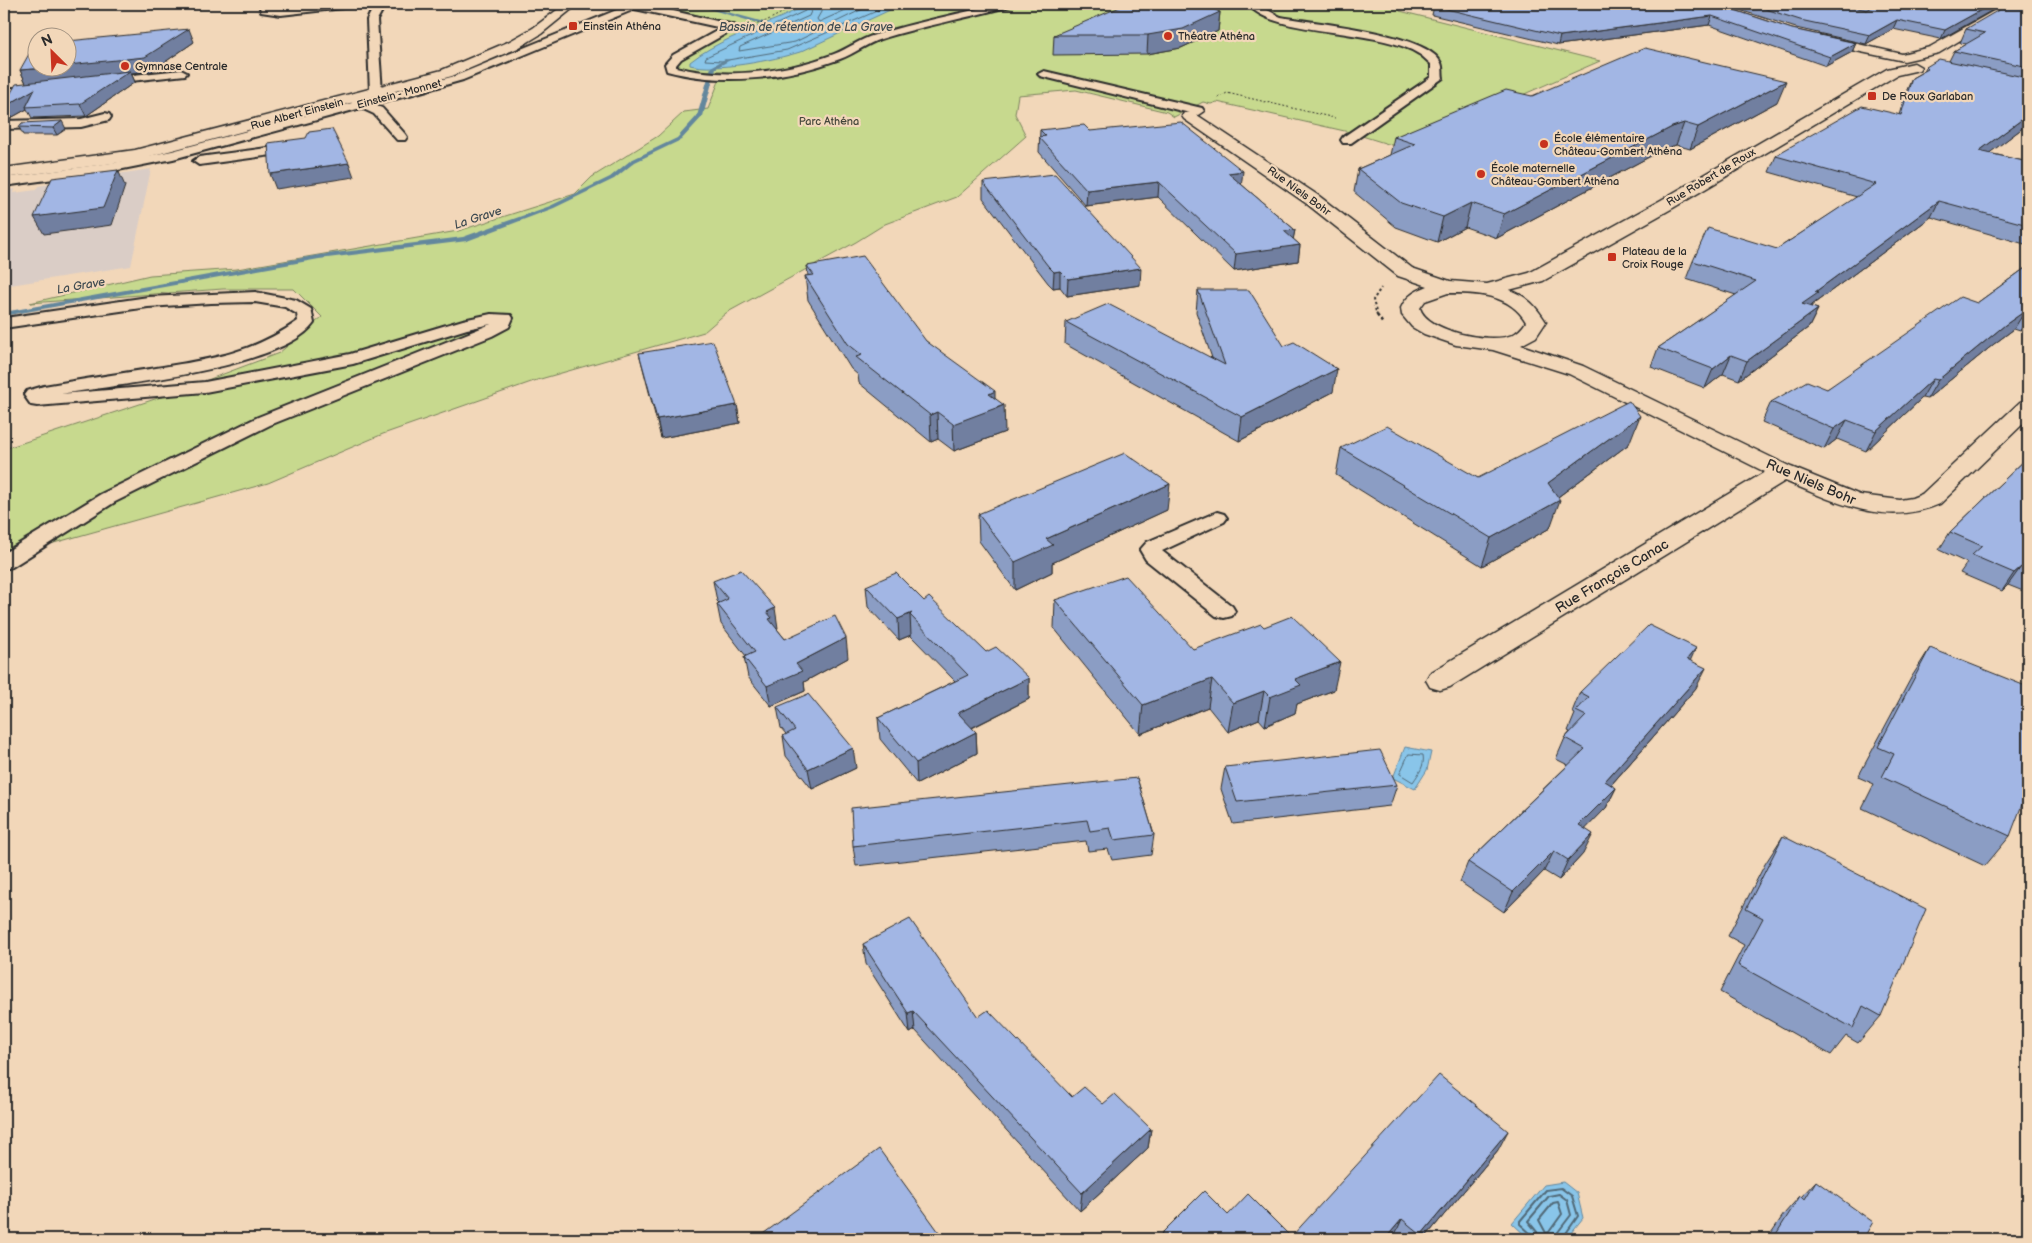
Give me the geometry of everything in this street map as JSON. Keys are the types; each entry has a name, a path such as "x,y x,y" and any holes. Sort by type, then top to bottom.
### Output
{"street":[{"name":"Rue Albert Einstein","path":"4,173 170,151 357,102 376,92 447,72 494,54 537,30 572,4"},
{"name":"Rue Robert de Roux","path":"1487,290 1530,280 1667,204 1895,62 1934,50 2014,4"},
{"path":"1808,36 1853,46 1895,62 1922,65"},
{"name":"Rue Robert de Roux","path":"1895,62 1922,65 1934,50"},
{"name":"Rue Niels Bohr","path":"1193,114 1313,200 1405,272 1448,287"},
{"name":"Rue Niels Bohr","path":"1405,272 1419,295"},
{"path":"1522,304 1530,280"},
{"path":"1448,287 1487,290 1522,304 1532,313 1536,322 1533,331 1525,337 1494,343 1460,340 1444,336 1424,326 1413,315 1411,307 1413,300 1419,295 1432,290 1448,287"},
{"name":"Rue Niels Bohr","path":"1533,331 1576,370"},
{"name":"Rue Niels Bohr","path":"1494,343 1576,370 1783,472 1855,502 1900,508 1917,505 1931,499 2028,407"},
{"name":"Rue François Canac","path":"1440,680 1783,472"}],"lane":[{"path":"271,4 265,7 264,10 286,12 352,4"},
{"path":"366,4 378,9 372,20 376,92"},
{"path":"633,4 730,27 677,57 670,64 671,69 702,76 773,71 810,65 837,57 874,38 1007,4"},
{"name":"Einstein - Monnet","path":"357,102 459,78 487,68 633,4"},
{"path":"1253,4 1280,20 1368,33 1407,44 1427,55 1438,66 1437,78 1347,140"},
{"path":"92,82 181,73"},
{"path":"1044,74 1193,114"},
{"path":"4,92 53,86"},
{"path":"357,102 378,111 401,137"},
{"path":"4,125 81,123 105,117"},
{"path":"4,182 118,166 170,151 179,160 195,162 307,147"},
{"path":"4,562 108,498 184,459 264,421 486,334 503,324 505,318 491,319 463,326 353,359 205,387 37,401 33,395 44,391 207,365 245,355 282,340 306,323 305,312 290,304 255,297 148,302 7,317"},
{"path":"1217,518 1154,546 1151,550 1153,555 1224,610"}],"path":[{"path":"724,32 762,22 800,4"},
{"path":"1215,99 1227,93 1369,126"}],"shaded area":[{"path":"151,169 131,266 4,286 4,191 15,189 14,193 36,190 38,186"}],"green space":[{"name":"Parc Athéna","path":"663,4 1397,4 1400,11 1600,61 1401,148 1349,132 1217,102 1211,104 1203,102 1174,117 1167,112 1076,90 1018,95 1015,114 1026,136 957,197 885,224 856,242 726,313 704,332 537,380 383,434 268,483 4,557 4,449 173,393 279,353 322,317 294,289 223,289 30,303 150,275 237,269 458,231 575,194 592,177 658,136 684,112 708,109 723,71 680,70 674,65 675,61 737,29 737,25 665,7"}],"water":[{"name":"Bassin de rétention de La Grave","path":"821,4 882,5 892,9 800,52 729,66 701,67 690,65 690,62 700,55 732,38 803,7"},
{"path":"1405,747 1431,752 1427,770 1415,789 1393,778"},
{"path":"1563,1182 1577,1193 1583,1218 1566,1239 1529,1239 1512,1223 1544,1185"}],"building":[{"path":"1127,4 1201,4 1220,12 1183,29 1148,35 1054,35"},
{"path":"1441,4 1716,4 1792,29 1856,43 1830,57 1712,16 1560,36 1434,6"},
{"path":"1750,4 1839,4 1867,10 1874,6 1873,4 1992,4 1945,30 1897,20 1870,35 1800,20"},
{"path":"2009,4 2028,4 2028,67 1954,51 1985,33 1966,29"},
{"path":"189,29 145,57 78,64 78,40"},
{"path":"1645,48 1786,81 1698,127 1684,123 1672,127 1504,214 1471,203 1443,217 1401,203 1358,169 1415,144 1394,137 1506,90 1532,96"},
{"path":"28,56 28,69 20,70"},
{"path":"1939,59 2028,78 2028,115 1979,151 2028,162 2028,225 1939,201 1815,292 1818,293 1802,304 1818,309 1747,361 1731,355 1713,369 1658,348 1756,281 1693,261 1708,228 1777,249 1876,184 1776,156 1862,106 1901,115 1912,78 1928,69 1926,67"},
{"path":"130,71 80,104 26,107 35,89 4,107 16,84"},
{"path":"62,121 53,128 19,127 22,123"},
{"path":"1181,122 1243,171 1228,173 1295,230 1284,231 1300,245 1236,254 1159,182 1087,190 1039,137 1046,136 1040,130 1084,125 1090,131"},
{"path":"332,129 349,163 270,174 268,143 306,138 309,132"},
{"path":"118,170 103,208 34,217 52,178"},
{"path":"1055,174 1141,268 1068,279 1060,271 1054,272 983,182"},
{"path":"863,256 926,341 995,391 989,394 1004,405 953,424 937,412 930,415 856,357 862,355 848,344 805,276 814,275 807,266"},
{"path":"2028,266 2028,312 2025,311 2005,325 1938,380 1933,379 1876,431 1847,420 1834,429 1771,402 1807,381 1827,389 1960,297 1977,303"},
{"path":"1198,290 1249,290 1284,346 1294,342 1337,369 1242,417 1066,322 1108,304 1225,365"},
{"path":"713,341 737,405 657,419 639,353"},
{"path":"1629,401 1640,416 1548,483 1560,500 1491,538 1341,448 1387,426 1478,478"},
{"path":"1125,453 1170,484 1046,539 1053,545 1015,562 978,514"},
{"path":"2028,457 2028,570 2021,567 2014,573 1972,555 1982,546 1950,532"},
{"path":"741,570 775,608 767,612 772,618 769,619 785,639 835,616 846,638 796,664 802,671 767,686 744,657 755,652 717,604 728,599 713,581"},
{"path":"896,573 924,601 929,597 986,652 996,647 1029,678 958,713 976,732 916,763 878,718 968,675 910,615 912,613 898,619 866,586"},
{"path":"1126,576 1193,649 1261,624 1264,627 1292,616 1340,662 1295,679 1301,685 1270,697 1264,691 1233,703 1212,679 1143,705 1055,600"},
{"path":"1649,625 1696,648 1687,659 1706,668 1605,781 1616,788 1579,825 1593,834 1568,860 1554,851 1513,892 1468,862 1585,749 1565,738 1586,716 1576,711 1589,697 1580,692"},
{"path":"1930,648 2028,687 2028,789 2010,836 1882,777 1894,754 1878,747"},
{"path":"808,694 853,748 808,769 783,736 795,730 777,707"},
{"path":"1380,750 1397,785 1237,802 1225,767"},
{"path":"1137,778 1154,835 1114,840 1110,828 1090,831 1087,820 853,846 851,808"},
{"path":"1783,836 1926,909 1881,1016 1863,1006 1853,1028 1738,965 1763,918 1746,909"},
{"path":"910,919 978,1017 988,1010 1072,1097 1084,1087 1103,1104 1115,1094 1151,1129 1082,1193 913,1011 908,1013 863,944"},
{"path":"1439,1075 1508,1131 1421,1235 1402,1219 1385,1239 1156,1239 1204,1191 1228,1215 1248,1194 1291,1237"},
{"path":"879,1149 944,1239 756,1239"},
{"path":"1816,1181 1873,1222 1863,1239 1773,1239 1800,1196 1805,1199"}],"waterway":[{"name":"La Grave","path":"694,4 762,23 773,32"},
{"name":"La Grave","path":"4,314 319,257 464,239 552,207 612,178 633,161 679,139 700,116 714,67 727,60"}],"place":[{"name":"Einstein Athéna","path":"573,26"},
{"name":"Théatre Athéna","path":"1168,36"},
{"name":"Gymnase Centrale","path":"125,66"},
{"name":"De Roux Garlaban","path":"1872,96"},
{"name":"École élémentaire Château-Gombert Athéna","path":"1544,144"},
{"name":"École maternelle Château-Gombert Athéna","path":"1481,174"},
{"name":"Plateau de la Croix Rouge","path":"1612,257"}]}
